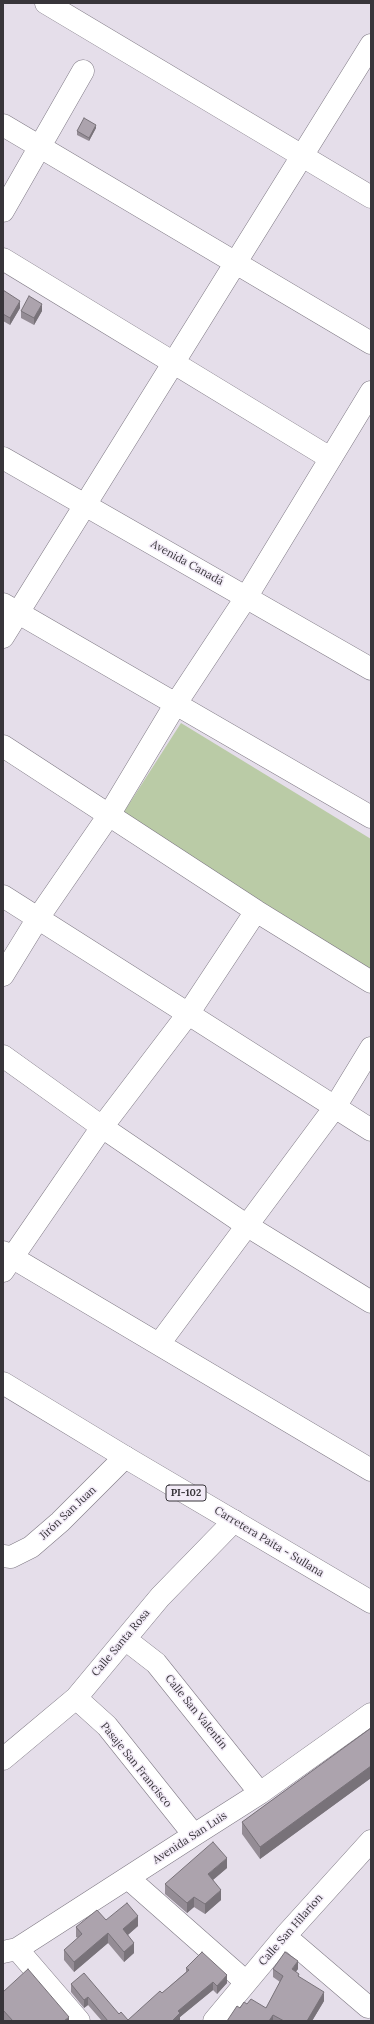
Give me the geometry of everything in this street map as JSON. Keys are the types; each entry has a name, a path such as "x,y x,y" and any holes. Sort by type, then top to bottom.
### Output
{"street":[{"path":"46,3 371,197"},
{"path":"3,637 11,609 85,505 371,45"},
{"path":"3,211 83,71"},
{"path":"3,125 371,344"},
{"path":"3,259 330,458"},
{"path":"3,975 38,918 109,815 175,705 247,596 371,392"},
{"name":"Avenida Canadá","path":"3,458 247,596 371,669"},
{"path":"11,609 371,817"},
{"path":"3,746 256,911 371,982"},
{"path":"3,896 371,1130"},
{"path":"256,911 188,1014 102,1127 6,1260 159,1344 371,1470"},
{"path":"159,1344 335,1107 371,1048"},
{"path":"3,1056 102,1127 246,1225 371,1302"},
{"name":"Carretera Paita - Sullana","path":"3,1383 125,1457 371,1602"},
{"name":"Jirón San Juan","path":"3,1556 12,1557 31,1547 60,1522 125,1457"},
{"name":"Calle Santa Rosa","path":"4,1755 76,1698 160,1597 234,1521"},
{"name":"Calle San Valentín","path":"125,1639 156,1663 260,1793"},
{"name":"Pasaje San Francisco","path":"76,1698 106,1726 194,1836"},
{"name":"Avenida San Luis","path":"10,1951 128,1878 260,1793 371,1714"},
{"name":"Calle San Hilarion","path":"214,2021 285,1936 371,1841"},
{"path":"128,1878 246,1982"},
{"path":"285,1936 365,2010"},
{"path":"10,1951 79,2021"}],"green space":[{"path":"181,723 371,839 371,971 120,818"}],"building":[{"path":"84,118 96,125 89,138 77,131"},
{"path":"3,290 20,301 10,318 3,314"},
{"path":"29,296 42,304 34,318 21,311"},
{"path":"371,1728 371,1766 260,1847 242,1822"},
{"path":"213,1842 227,1858 208,1874 221,1890 205,1904 194,1897 187,1903 165,1884"},
{"path":"127,1903 138,1916 123,1929 134,1943 124,1952 108,1933 74,1962 64,1950 82,1934 76,1927 97,1910 106,1920"},
{"path":"202,1952 227,1975 217,1986 213,1982 178,2011 180,2013 172,2021 108,2021 88,1997 84,2000 71,1984 84,1973 119,2014 121,2012 128,2020 160,1991 162,1993 189,1970 186,1968"},
{"path":"285,1952 298,1961 292,1969 299,1974 298,1976 324,1992 307,2021 284,2021 273,2015 269,2021 227,2021 237,2006 240,2008 244,2002 247,2004 251,1999 266,2008 283,1976 273,1969"},
{"path":"28,1969 69,2017 64,2021 13,2021 3,2010 3,1992"}]}
